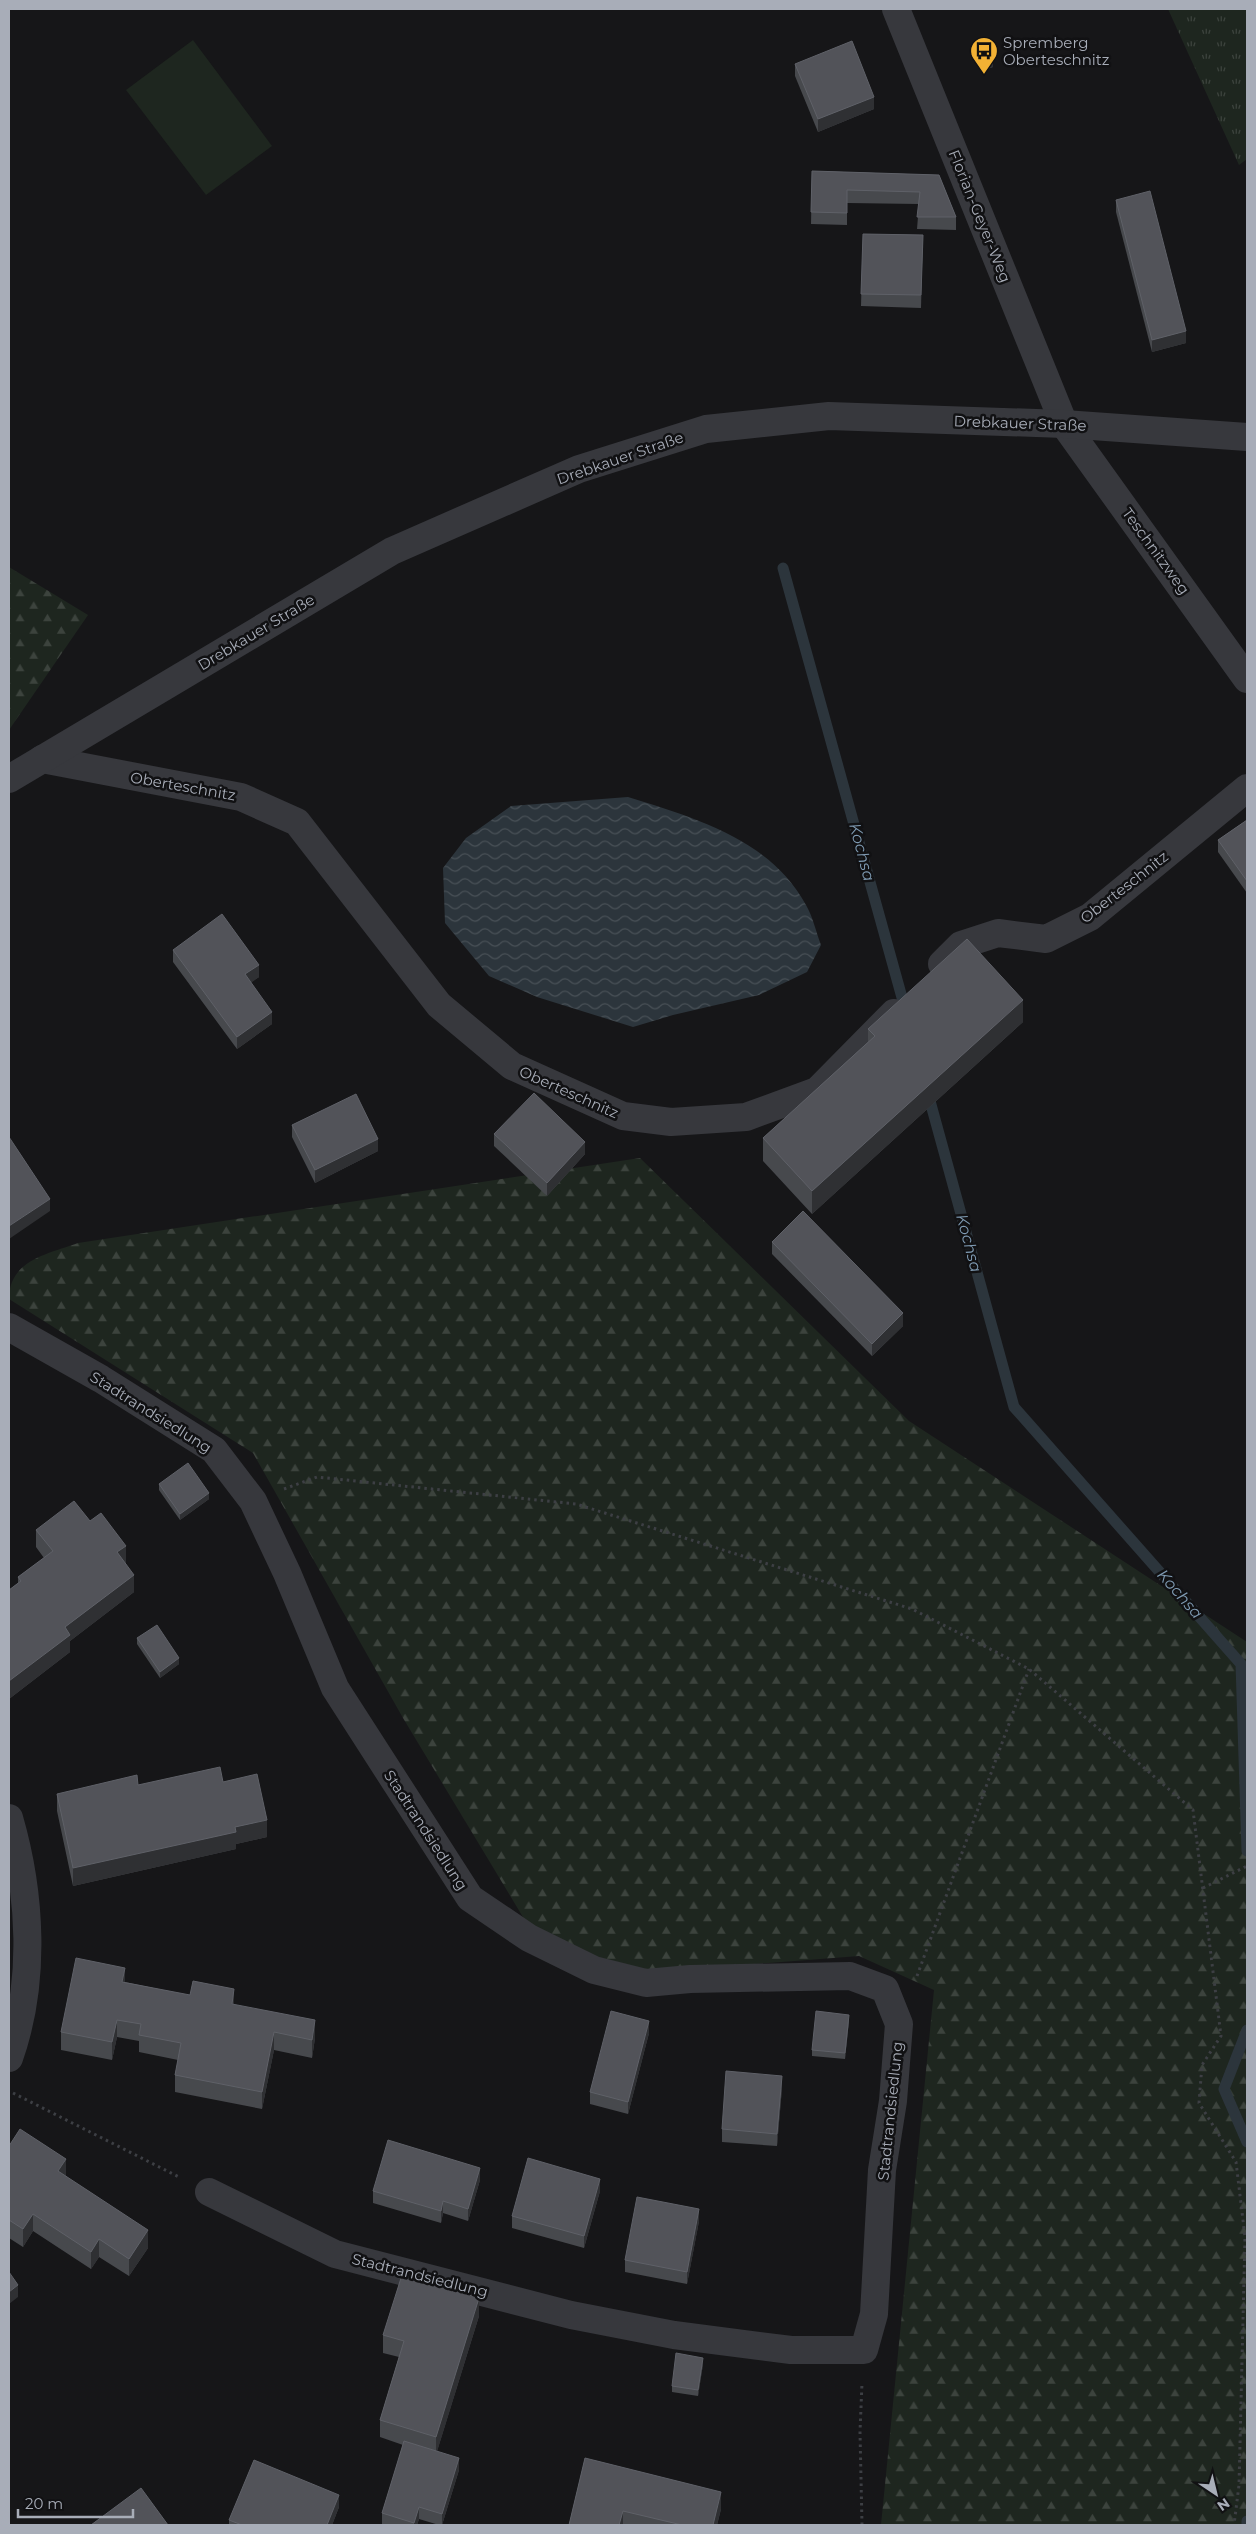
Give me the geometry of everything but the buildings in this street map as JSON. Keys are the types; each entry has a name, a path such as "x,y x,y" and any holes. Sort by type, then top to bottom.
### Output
{"street":[{"name":"Florian-Geyer-Weg","path":"896,9 1064,424"},
{"name":"Drebkauer Straße","path":"9,779 392,551 579,469 706,430 830,416 1064,424 1247,437"},
{"name":"Teschnitzweg","path":"1064,424 1247,679"},
{"name":"Oberteschnitz","path":"42,760 241,796 297,822 439,1005 512,1066 623,1116 671,1122 746,1117 817,1090 961,945 998,933 1046,939 1090,917 1247,788"},
{"name":"Stadtrandsiedlung","path":"9,1327 101,1379 214,1450 253,1501 287,1572 335,1688 470,1898 529,1938 594,1970 646,1983 690,1979 850,1976 885,1989 899,2024 893,2101 882,2170 874,2314 864,2350 791,2350 674,2335 571,2315 336,2254 209,2192"},
{"path":"9,1818 24,1887 28,1940 24,1998 9,2058"}],"path":[{"path":"253,1501 317,1477 576,1504 912,1609 1029,1669 1193,1810 1220,2036 1202,2065 1199,2103 1236,2162 1245,2237 1246,2267 1239,2485 1234,2525"},
{"path":"899,2024 1029,1669"},
{"path":"1203,1888 1247,1866"},
{"path":"9,2091 209,2192"},
{"path":"862,2525 860,2432 864,2350"}],"green space":[{"path":"1168,9 1247,9 1247,159 1239,165"},
{"path":"193,40 272,146 206,195 126,90"},
{"path":"9,567 88,615 9,730"},
{"path":"640,1158 909,1421 1247,1642 1247,2525 881,2525 934,1990 859,1956 640,1973 532,1932 403,1718 253,1453 9,1299 11,1286 16,1275 23,1267 43,1255 78,1243"}],"water":[{"path":"628,797 679,813 729,834 752,847 772,863 791,882 813,920 821,945 807,972 759,995 673,1015 633,1027 537,997 489,976 445,923 443,868 466,838 511,806"}],"waterway":[{"name":"Kochsa","path":"783,568 906,1012"},
{"name":"Kochsa","path":"927,1090 1014,1407 1241,1664 1247,1851"},
{"name":"Kochsa","path":"1247,2030 1224,2089 1247,2142"}],"place":[{"name":"Spremberg Oberteschnitz","path":"984,75"}]}
